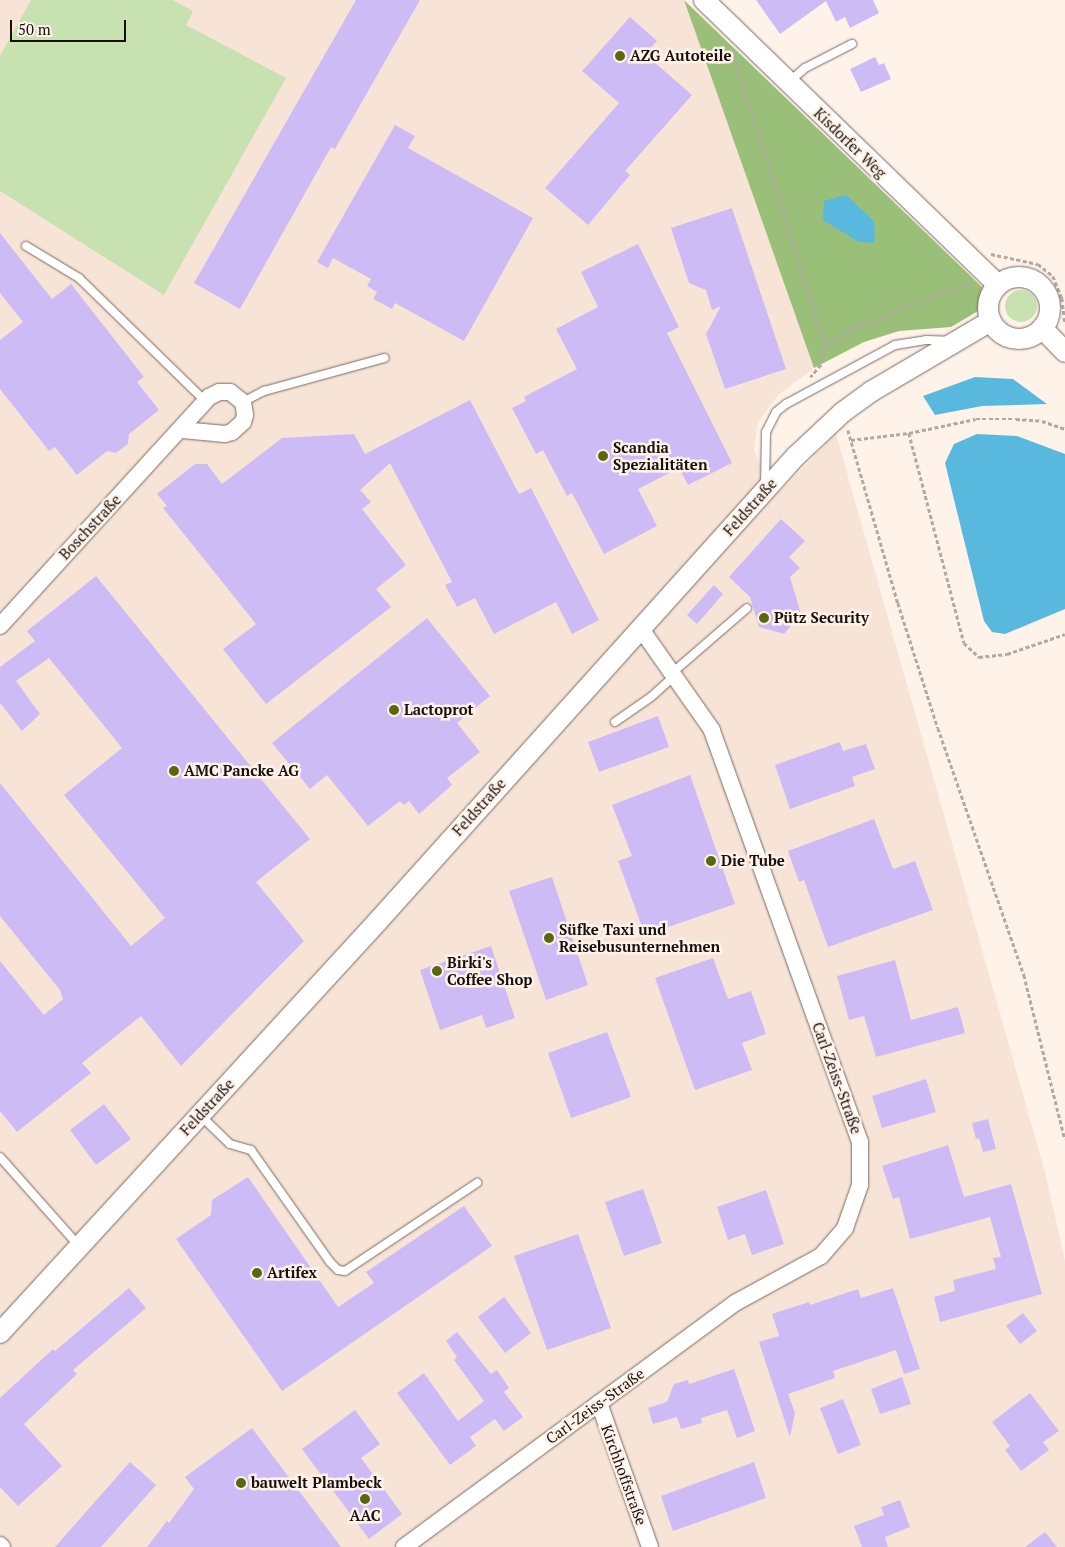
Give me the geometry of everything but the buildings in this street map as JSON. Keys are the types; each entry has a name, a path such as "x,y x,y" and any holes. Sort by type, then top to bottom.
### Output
{"street":[{"name":"Kisdorfer Weg","path":"704,0 998,285"},
{"path":"1011,278 1027,278 1044,290 1048,299 1049,309 1042,328 1029,336 1015,338 997,330 991,321 988,302 998,285 1011,278"},
{"name":"Feldstraße","path":"0,1333 200,1115 807,444 843,412 872,391 991,321"},
{"path":"1042,328 1065,352"},
{"name":"Boschstraße","path":"0,626 76,541 214,394 225,391 235,394 243,402"},
{"path":"182,430 225,434 232,432 243,422 245,415 243,402"},
{"name":"Carl-Zeiss-Straße","path":"404,1547 735,1303 821,1256 845,1228 860,1184 860,1142 712,730 641,629"},
{"name":"Kirchhoffstraße","path":"599,1403 650,1547"}],"lane":[{"path":"788,83 804,68 852,44"},
{"path":"26,246 79,278 206,402"},
{"path":"764,491 766,432 776,412 786,404 895,345 926,340 956,342"},
{"path":"243,402 264,391 385,358"},
{"path":"615,722 651,697 747,608"},
{"path":"200,1115 230,1144 251,1150 338,1270 345,1271 350,1269 477,1183"},
{"path":"0,1157 79,1246"}],"path":[{"path":"729,44 826,346 821,366 809,378"},
{"path":"992,253 1038,264 1053,276 1062,298 1065,324"},
{"path":"826,346 849,330 953,291 976,280 983,271"},
{"path":"843,412 898,603 926,692 1024,975 1065,1139"},
{"path":"851,440 908,432 976,419 1042,421 1065,429"},
{"path":"908,432 964,643 979,657 1007,654 1065,634"}],"shaded area":[{"path":"0,0 684,0 814,368 778,395 758,422 754,451 776,495 836,434 1045,1172 1065,1261 1065,1547 0,1547"}],"green space":[{"path":"31,0 173,0 193,11 186,25 286,78 164,295 0,191 0,56"},
{"path":"684,0 982,287 978,311 951,327 899,331 864,342 814,368"},
{"path":"1021,290 1033,294 1037,306 1033,318 1021,322 1009,318 1005,306 1009,294"}],"water":[{"path":"846,195 874,221 875,243 859,242 823,220 824,201"},
{"path":"975,377 1013,379 1047,404 982,406 935,415 923,396"},
{"path":"977,434 1017,436 1065,454 1065,609 1005,634 992,632 984,621 945,463 954,444"}],"place":[{"name":"AZG Autoteile","path":"620,56"},
{"name":"Scandia Spezialitäten","path":"603,456"},
{"name":"Pütz Security","path":"764,618"},
{"name":"Lactoprot","path":"394,710"},
{"name":"AMC Pancke AG","path":"174,771"},
{"name":"Die Tube","path":"711,861"},
{"name":"Süfke Taxi und Reisebusunternehmen","path":"549,938"},
{"name":"Birki's Coffee Shop","path":"437,971"},
{"name":"Artifex","path":"257,1273"},
{"name":"bauwelt Plambeck","path":"241,1483"},
{"name":"AAC","path":"365,1499"}]}
